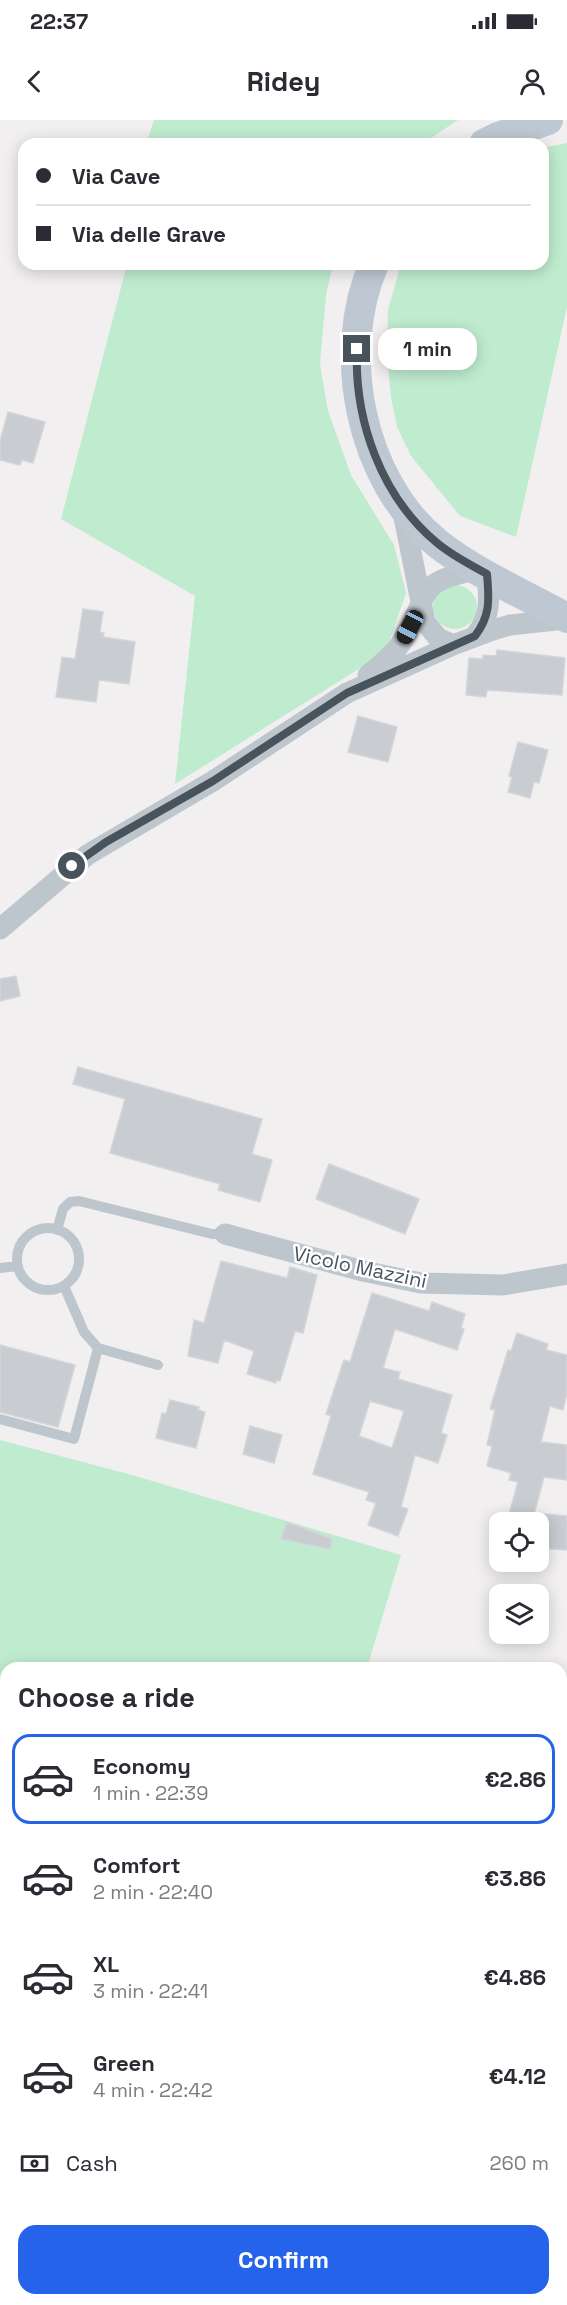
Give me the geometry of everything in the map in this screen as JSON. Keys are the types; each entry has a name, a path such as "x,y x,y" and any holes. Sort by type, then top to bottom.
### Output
{"main road":[{"path":"500,138 548,120"},
{"path":"372,270 362,302 357,335 357,392 371,446 401,504 436,542 483,572 567,618"}],"street":[{"path":"401,504 422,613 438,638 453,645"},
{"path":"0,929 87,855 213,781 347,693 401,644 421,600 437,581 445,576 483,572 489,597 486,620 475,636"},
{"path":"347,693 475,636 510,625 567,618"},
{"name":"Vicolo Mazzini","path":"225,1234 363,1271 421,1283 503,1285 567,1274"}],"lane":[{"path":"57,1230 63,1209 70,1202 79,1201 212,1234 225,1234"},
{"path":"46,1228 57,1230 74,1242 78,1252 77,1271 64,1286 55,1289 36,1288 22,1275 17,1255 27,1237 36,1231 46,1228"},
{"path":"0,1268 18,1266"},
{"path":"64,1286 84,1332 98,1348 158,1365"},
{"path":"0,1419 74,1439 98,1348"}],"green space":[{"path":"154,120 458,120 431,138 148,138"},
{"path":"567,143 567,307 516,537 460,516 411,456 397,427 391,397 387,355 388,310 399,270 549,270 549,147"},
{"path":"125,270 332,270 326,295 320,364 328,411 351,475 394,545 406,593 386,652 175,784 195,596 61,519"},
{"path":"455,585 470,592 477,607 470,622 455,629 440,622 433,607 440,592"},
{"path":"0,1440 132,1475 401,1555 369,1662 0,1662"}],"building":[{"path":"8,412 45,422 33,463 22,460 20,465 0,460 0,441"},
{"path":"83,609 103,612 100,632 104,633 103,637 135,642 129,684 99,680 96,702 56,697 62,657 75,659"},
{"path":"497,650 565,658 562,695 487,690 486,697 466,695 469,658 483,659 483,655 496,656"},
{"path":"358,716 397,727 388,762 348,752"},
{"path":"518,742 548,750 539,783 534,782 530,798 508,792 512,777 509,776"},
{"path":"16,976 20,996 0,1001 0,979"},
{"path":"78,1067 262,1119 252,1154 272,1160 260,1202 218,1190 220,1184 110,1153 125,1099 73,1084"},
{"path":"329,1164 419,1199 405,1234 316,1199"},
{"path":"221,1261 287,1278 290,1267 317,1275 303,1333 295,1331 280,1381 276,1380 276,1383 247,1374 254,1351 224,1340 218,1363 188,1356 194,1320 204,1323"},
{"path":"372,1293 429,1311 432,1302 465,1314 461,1328 464,1329 457,1350 395,1329 383,1368 400,1372 398,1379 452,1395 441,1433 447,1435 438,1463 415,1455 401,1507 408,1509 398,1536 368,1525 376,1503 366,1500 369,1492 313,1474 331,1416 326,1414 344,1360 350,1362","holes":["370,1401 404,1411 392,1448 359,1436"]},
{"path":"517,1333 548,1344 546,1350 567,1355 567,1392 563,1410 550,1406 541,1442 567,1445 567,1480 544,1477 535,1512 510,1512 518,1482 509,1480 511,1473 487,1466 492,1446 487,1445 495,1410 490,1409 508,1350 511,1351"},
{"path":"0,1345 75,1365 58,1427 0,1412"},
{"path":"170,1400 199,1407 198,1410 205,1412 196,1448 156,1438 162,1413 166,1414"},
{"path":"250,1426 282,1435 274,1463 243,1454"},
{"path":"549,1514 567,1516 567,1550 549,1549"},
{"path":"287,1522 332,1539 330,1549 281,1539"}],"route":[{"path":"72,866 106,842 213,781 347,693 475,636 486,620 489,597 487,574 447,550 419,526 401,504 381,468 363,421 357,392 357,349"}]}
